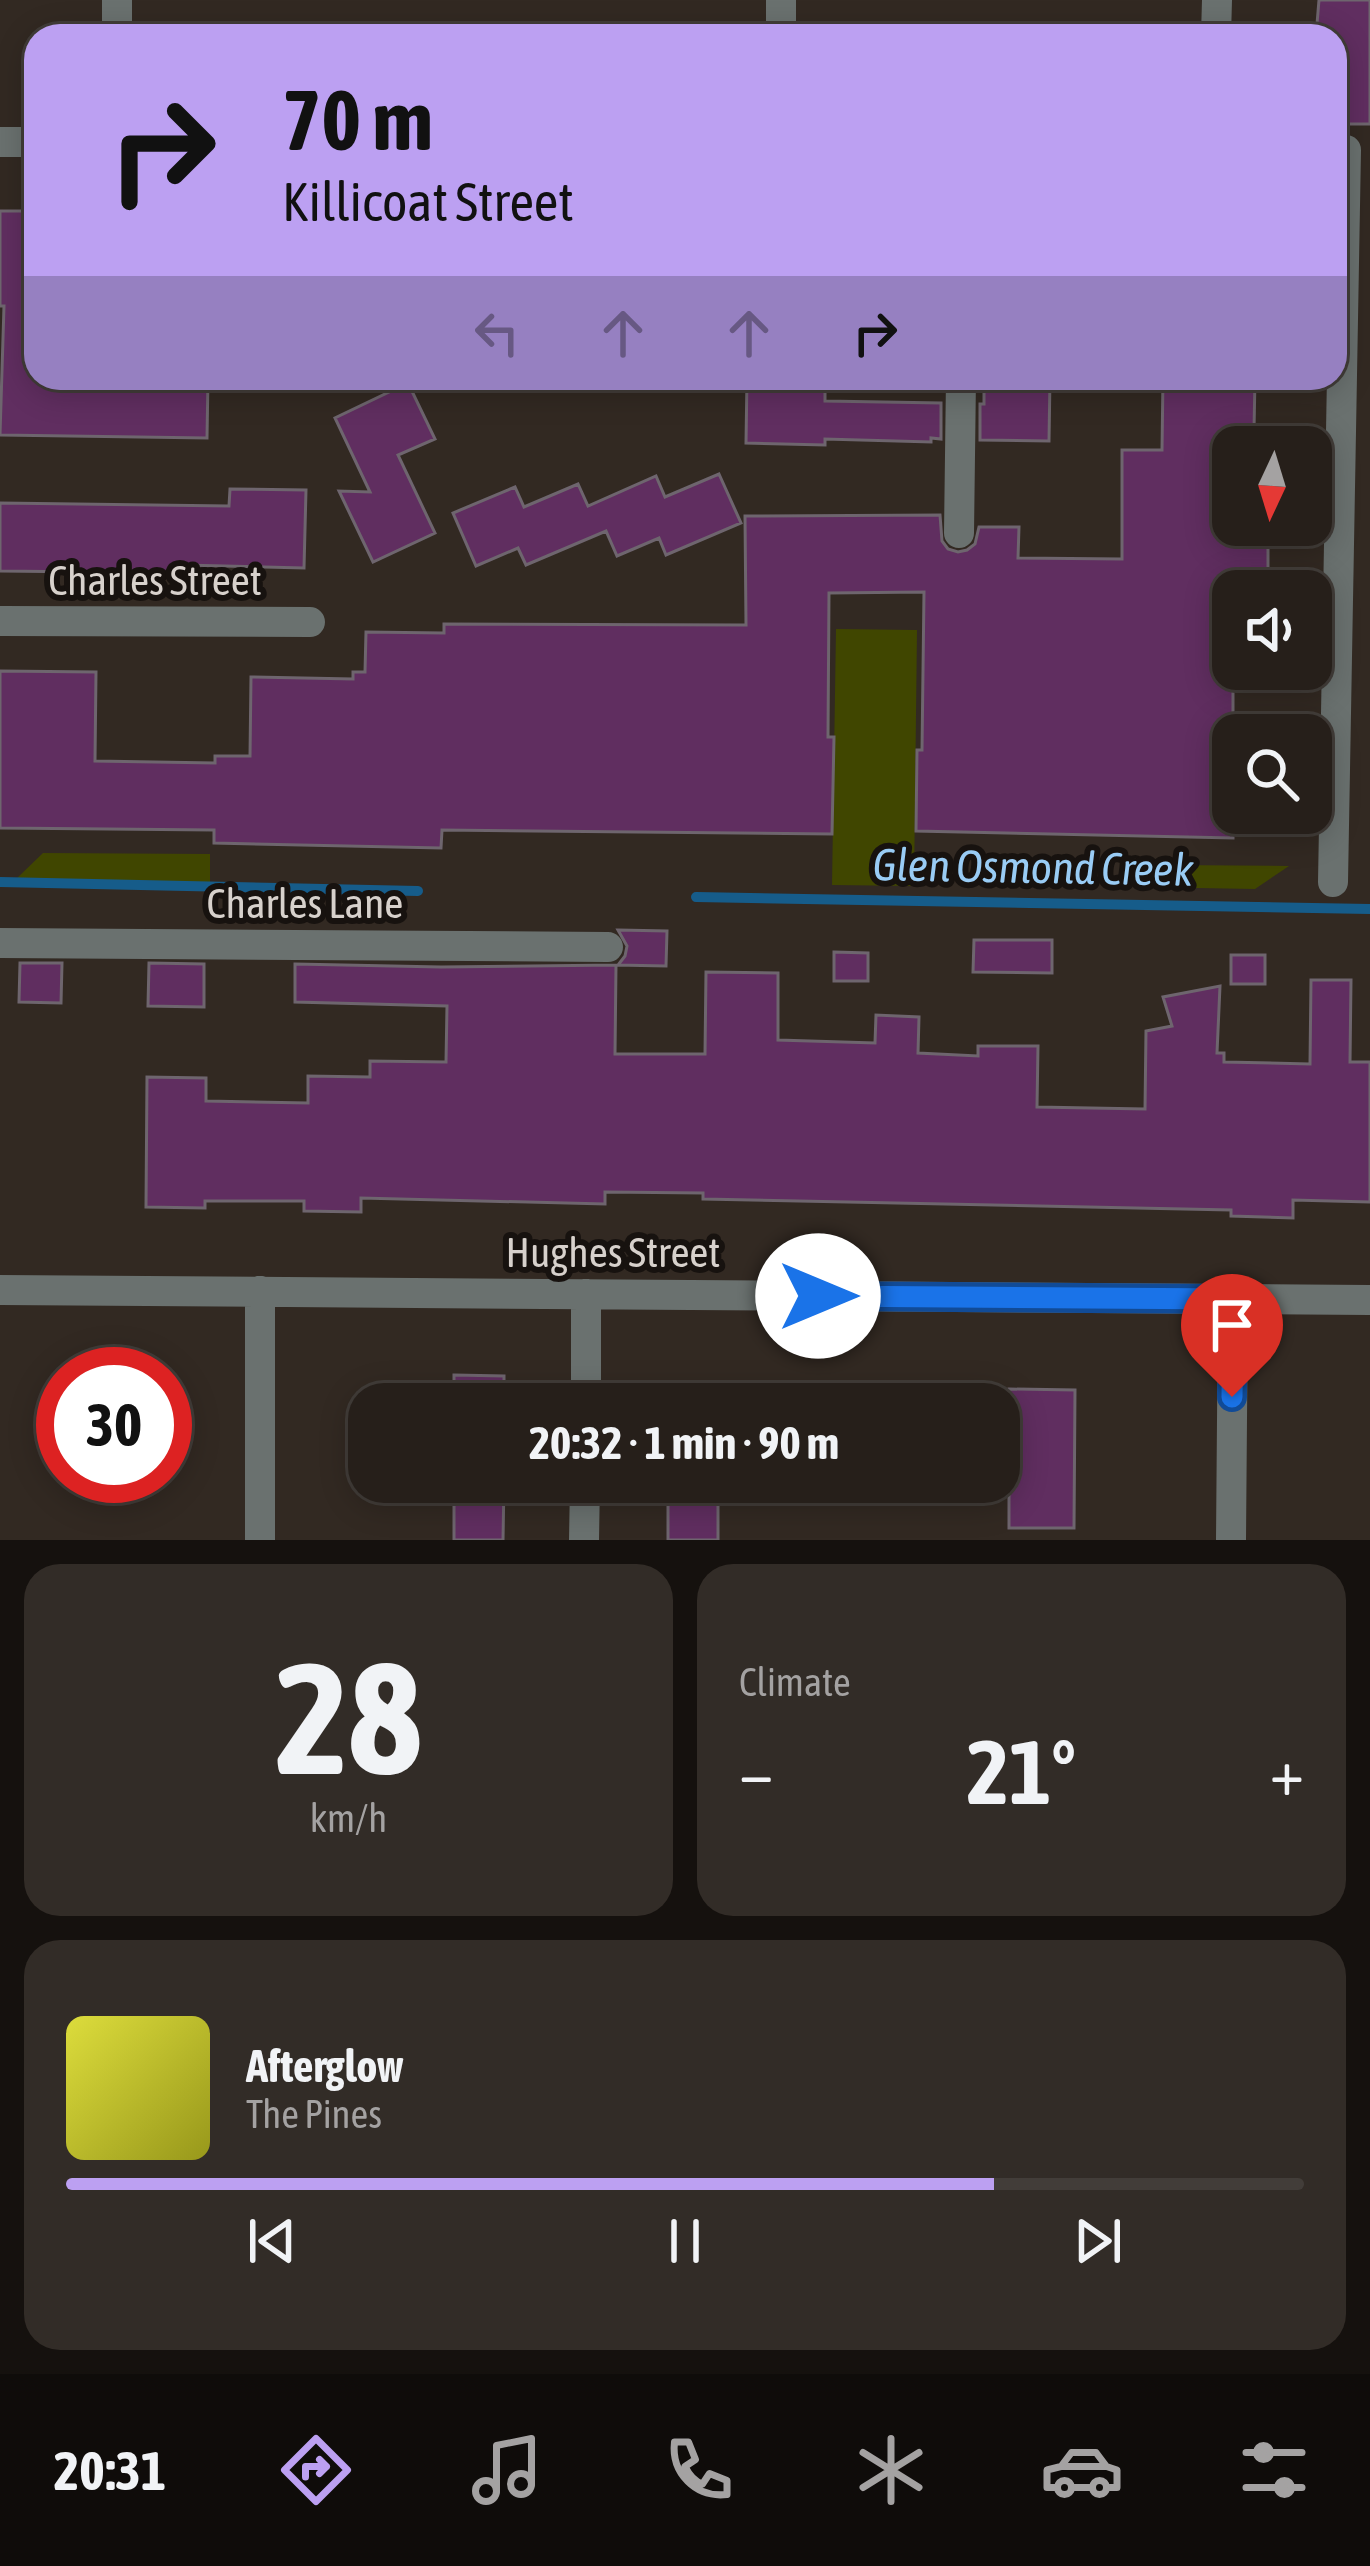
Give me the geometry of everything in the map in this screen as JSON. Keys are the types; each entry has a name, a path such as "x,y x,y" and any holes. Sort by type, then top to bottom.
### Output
{"street":[{"path":"1347,279 1350,150"},
{"path":"959,533 961,390"},
{"path":"1333,882 1344,390"},
{"name":"Charles Street","path":"0,621 310,622"},
{"name":"Charles Lane","path":"0,943 608,947"},
{"name":"Hughes Street","path":"0,1290 1370,1300"},
{"path":"260,1292 260,1540"},
{"path":"586,1294 586,1383"},
{"path":"1231,1540 1233,1299"},
{"path":"584,1540 585,1503"}],"green space":[{"path":"836,629 917,630 914,886 832,885"},
{"path":"43,853 210,854 210,884 14,881"},
{"path":"1168,865 1289,866 1255,889 1139,887"}],"building":[{"path":"1319,0 1370,0 1370,124 1347,124 1347,24 1317,24"},
{"path":"0,211 24,211 24,390 208,390 207,438 0,435 4,306 0,306"},
{"path":"393,390 411,390 435,439 398,455 435,533 373,562 339,491 370,492 335,418"},
{"path":"747,390 825,390 825,401 941,403 941,439 931,438 931,442 746,443"},
{"path":"984,390 1050,390 1049,441 980,440 980,404 984,404"},
{"path":"1163,390 1255,390 1254,426 1212,426 1212,546 1268,546 1268,570 1212,570 1212,690 1233,690 1233,714 1212,714 1212,834 1233,834 1233,838 916,831 924,592 829,593 832,834 442,830 441,848 214,843 214,830 0,828 0,671 96,672 95,761 215,763 215,756 250,756 251,677 353,679 353,672 365,672 366,632 444,633 444,624 746,625 745,516 940,515 942,541 958,552 975,544 979,527 1019,527 1018,558 1122,559 1122,450 1162,450"},
{"path":"719,474 741,523 666,555 659,538 617,556 606,531 526,565 518,548 476,566 453,513 515,487 524,507 578,484 588,506 656,476 665,497"},
{"path":"230,489 306,490 304,568 184,565 184,573 0,571 0,503 229,506"},
{"path":"618,930 667,931 666,966 618,965 627,946"},
{"path":"974,940 1052,940 1052,973 973,972"},
{"path":"834,952 868,953 868,981 834,981"},
{"path":"1231,955 1265,955 1265,984 1231,984"},
{"path":"20,963 62,963 61,1003 19,1002"},
{"path":"149,963 204,964 204,1007 148,1006"},
{"path":"295,964 616,965 615,1054 705,1054 706,972 778,973 778,1040 875,1043 876,1015 919,1017 918,1053 978,1056 978,1046 1038,1046 1037,1107 1145,1109 1146,1031 1172,1026 1163,997 1220,986 1217,1053 1224,1053 1224,1062 1310,1064 1311,980 1351,980 1350,1062 1370,1062 1370,1202 1293,1200 1293,1218 1231,1216 1231,1210 703,1199 703,1193 605,1192 605,1204 361,1198 361,1212 304,1211 304,1201 205,1201 205,1208 146,1207 147,1077 206,1078 206,1101 308,1103 308,1076 370,1077 370,1061 446,1062 447,1006 295,1002"},
{"path":"454,1375 504,1376 504,1383 454,1383"},
{"path":"1020,1389 1075,1390 1074,1528 1009,1528 1009,1503 1020,1503"},
{"path":"454,1503 504,1503 503,1540 454,1540"},
{"path":"668,1503 718,1503 718,1540 668,1540"}],"waterway":[{"name":"Glen Osmond Creek","path":"0,882 418,891"},
{"name":"Glen Osmond Creek","path":"696,897 1370,909"}],"route":[{"path":"818,1296 1233,1299 1232,1397"}]}
